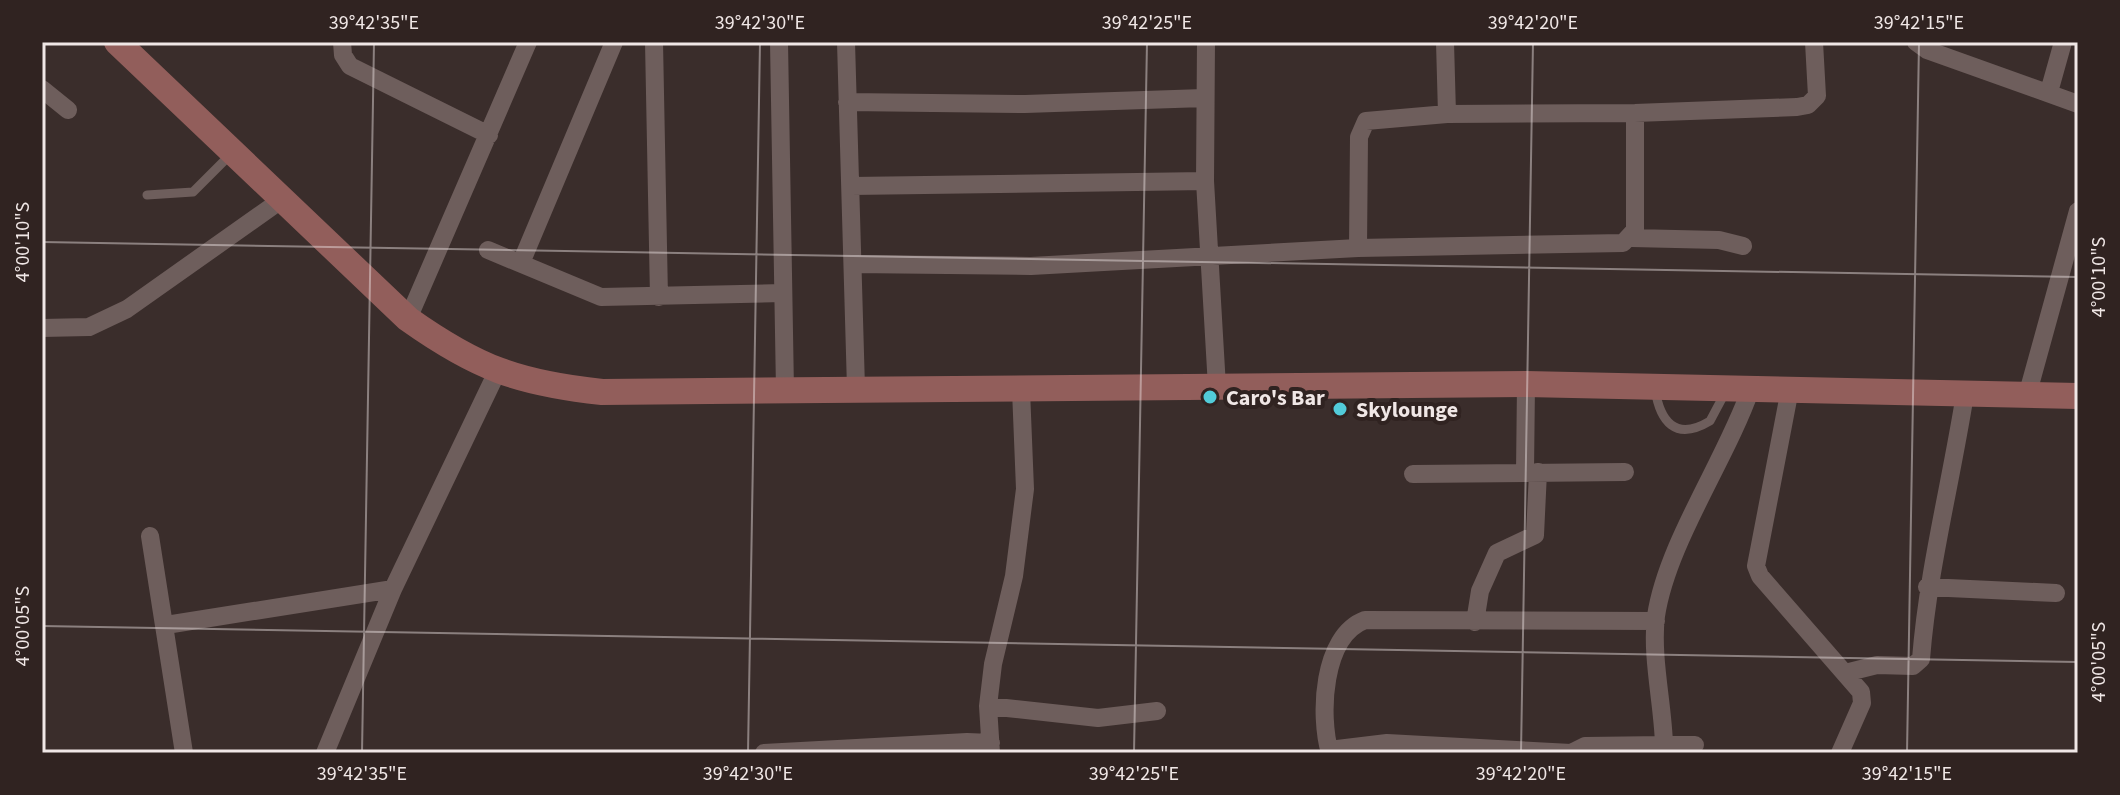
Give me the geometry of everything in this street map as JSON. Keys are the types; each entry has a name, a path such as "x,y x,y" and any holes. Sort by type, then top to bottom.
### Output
{"main road":[{"path":"126,45 408,319 455,352 497,372 543,386 602,392 1526,384 2078,396"}],"street":[{"path":"342,42 343,55 350,66 489,135"},
{"path":"408,319 528,42"},
{"path":"521,263 614,42"},
{"path":"654,42 659,297"},
{"path":"779,42 785,390"},
{"path":"846,42 856,388"},
{"path":"1206,42 1205,181 1217,387"},
{"path":"1445,42 1447,114"},
{"path":"1358,248 1359,137 1363,124 1372,120 1447,114 1635,113 1808,105 1817,90 1814,42"},
{"path":"1916,42 1927,50 2078,104"},
{"path":"2049,92 2063,42"},
{"path":"42,89 68,110"},
{"path":"847,102 1025,104 1204,98"},
{"path":"1632,238 1635,230 1635,113"},
{"path":"851,186 1205,181"},
{"path":"42,328 89,327 127,309 284,198"},
{"path":"2027,396 2078,211"},
{"path":"853,264 1031,266 1358,248 1610,246 1632,238 1719,240 1743,246"},
{"path":"488,250 592,296 783,293"},
{"path":"325,753 393,589 497,372"},
{"path":"1475,622 1480,591 1497,553 1535,535 1526,384"},
{"path":"1664,745 1656,621 1661,592 1712,473 1736,432 1739,388"},
{"path":"1790,389 1757,572 1861,692 1862,703 1840,753"},
{"path":"764,753 951,742 991,748 988,706 993,664 1014,576 1025,489 1021,390"},
{"path":"1845,673 1877,665 1904,667 1920,663 1927,587 1946,506 1965,394"},
{"path":"1413,474 1625,472"},
{"path":"150,536 184,753"},
{"path":"1927,587 2056,593"},
{"path":"166,625 393,589"},
{"path":"1656,621 1365,620 1352,625 1334,656 1324,690 1329,751 1387,743 1571,753 1585,746 1695,745"},
{"path":"988,706 1098,718 1157,711"}],"lane":[{"path":"147,195 193,192 233,152"},
{"path":"1655,386 1662,417 1669,426 1682,428 1710,421 1739,388"}],"place":[{"name":"Caro's Bar","path":"1210,397"},
{"name":"Skylounge","path":"1340,409"}]}
